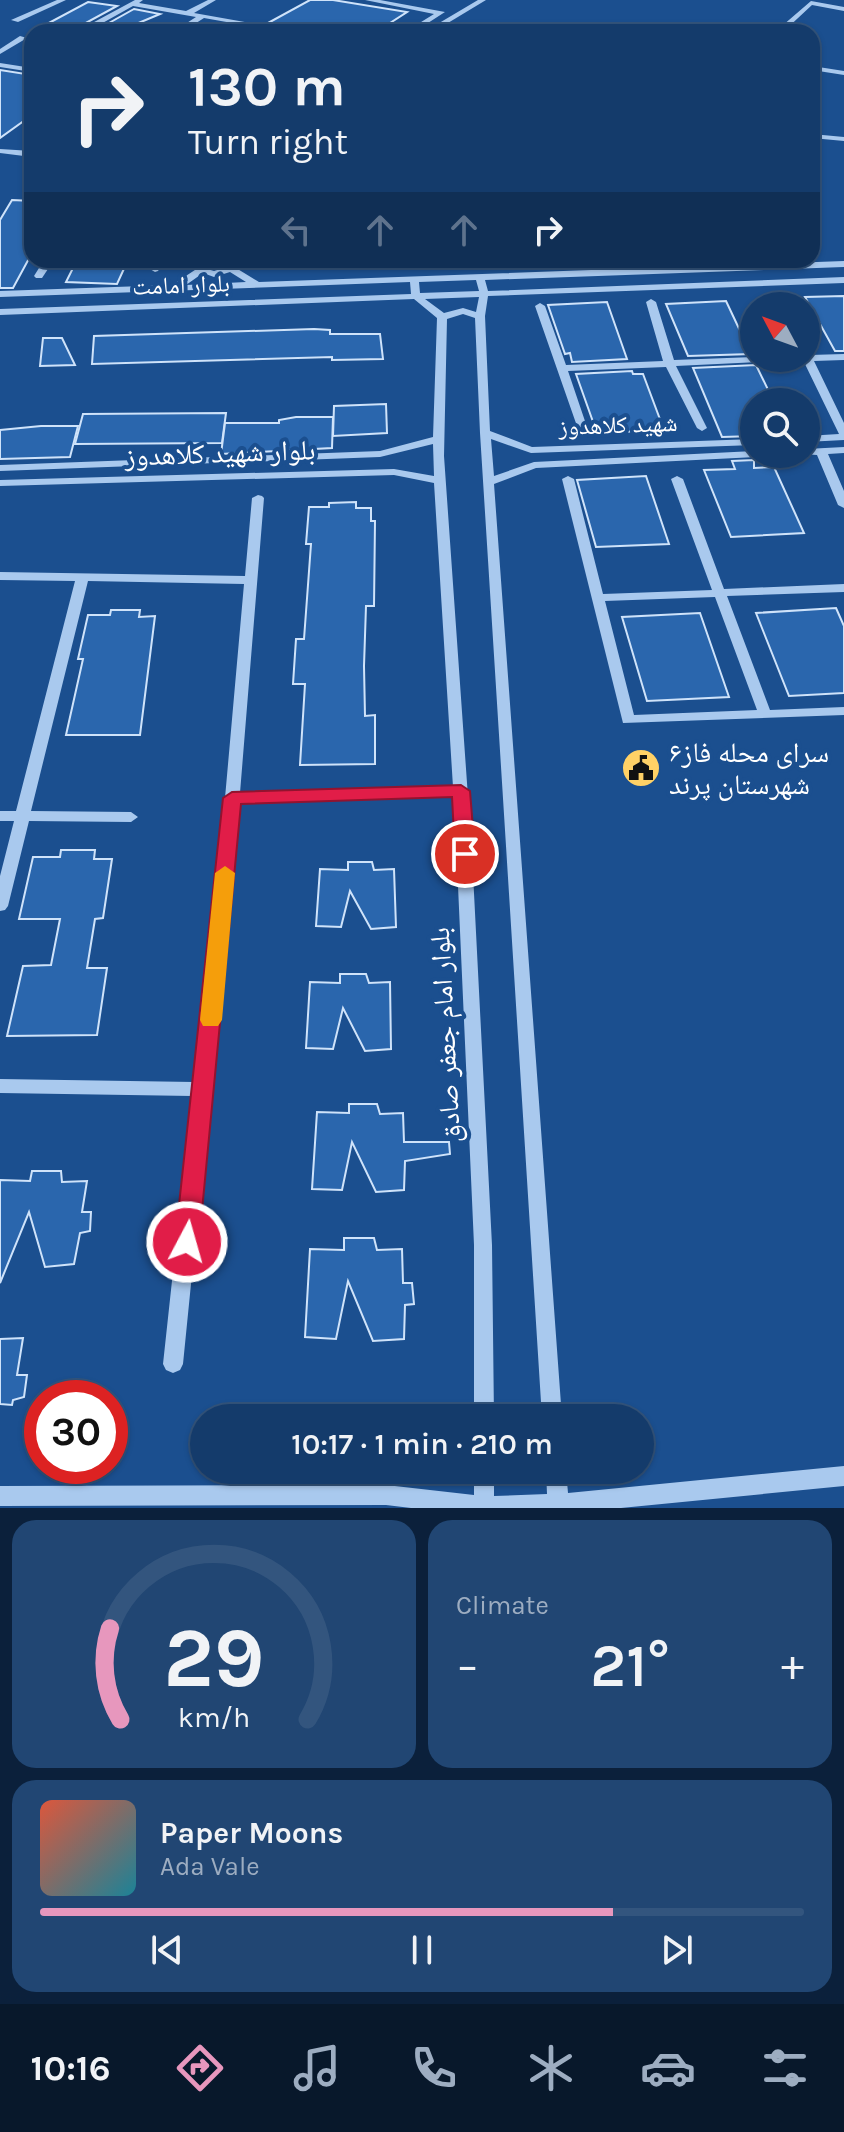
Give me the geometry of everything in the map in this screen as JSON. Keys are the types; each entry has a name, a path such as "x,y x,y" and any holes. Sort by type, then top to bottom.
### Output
{"street":[{"path":"15,20 63,0"},
{"path":"188,13 213,0"},
{"path":"368,0 441,13"},
{"path":"422,24 463,0"},
{"path":"442,24 483,0"},
{"path":"95,24 136,2 250,24"},
{"path":"788,24 811,3 844,9"},
{"path":"190,24 203,16"},
{"path":"0,52 23,38"},
{"path":"0,65 24,69"},
{"path":"820,69 844,73"},
{"path":"820,137 844,139"},
{"path":"0,151 24,153"},
{"name":"بلوار امامت","path":"820,265 844,264"},
{"path":"39,276 44,268"},
{"path":"175,287 201,268"},
{"path":"208,268 214,274 225,268"},
{"path":"237,268 257,285"},
{"name":"بلوار امامت","path":"0,294 732,268"},
{"path":"480,277 484,293 480,316 485,433 551,1404"},
{"path":"414,279 416,296 442,317 463,311 480,316"},
{"name":"بلوار امامت","path":"0,312 844,280"},
{"path":"651,302 669,362 702,428"},
{"path":"540,306 582,427"},
{"name":"بلوار امام جعفر صادق","path":"442,317 438,439 461,791 483,1245 484,1404"},
{"path":"820,357 844,357"},
{"path":"561,368 740,359"},
{"path":"812,372 844,436 820,438"},
{"name":"شهید کلاهدوز","path":"485,433 531,450 740,453"},
{"name":"بلوار شهید کلاهدوز","path":"0,468 380,454 438,439"},
{"name":"شهید کلاهدوز","path":"489,482 534,465 740,444"},
{"path":"531,450 523,458 534,465"},
{"path":"844,450 821,451 844,505"},
{"name":"بلوار شهید کلاهدوز","path":"0,483 394,472 440,481"},
{"path":"568,479 628,720 844,711"},
{"path":"677,479 765,714"},
{"path":"173,1364 204,1089 258,498"},
{"path":"0,576 251,580"},
{"path":"0,906 82,579"},
{"path":"598,598 844,588"},
{"path":"232,798 461,791"},
{"path":"0,816 131,817"},
{"path":"0,1086 204,1089"},
{"path":"0,1496 558,1506 844,1476"},
{"path":"484,1484 484,1507"},
{"path":"557,1484 558,1506"}],"building":[{"path":"310,0 333,0 407,12 388,24 268,23"},
{"path":"88,2 117,6 84,24 47,24"},
{"path":"134,9 160,14 136,24 107,24"},
{"path":"0,70 24,74 24,121 0,138"},
{"path":"12,200 24,201 24,268 13,288 0,288 0,220"},
{"path":"73,268 124,268 117,284 66,282"},
{"path":"844,296 844,351 835,351 820,324 820,297"},
{"path":"726,301 740,331 740,354 688,356 666,304"},
{"path":"607,302 627,359 572,362 570,353 565,354 548,305"},
{"path":"330,330 330,334 380,334 383,359 332,360 332,357 92,364 94,336"},
{"path":"43,338 62,338 75,365 40,366"},
{"path":"740,366 740,372 759,372 767,388 740,388 740,436 722,437 693,368"},
{"path":"632,371 633,374 643,374 664,430 597,433 576,374"},
{"path":"386,404 387,433 333,436 334,406"},
{"path":"226,413 222,443 75,444 83,414"},
{"path":"333,417 332,448 221,454 225,423 279,423 279,420"},
{"path":"78,426 70,457 0,459 0,430"},
{"path":"732,461 740,461 740,468 774,468 804,533 731,537 704,470 735,469"},
{"path":"646,476 669,544 596,547 577,480"},
{"path":"356,502 356,508 371,508 371,521 375,521 374,606 366,606 364,666 365,716 375,715 375,764 300,765 305,684 293,684 296,639 304,639 311,544 306,544 309,507"},
{"path":"836,608 844,626 844,693 789,696 756,613"},
{"path":"111,610 140,610 139,617 155,616 140,735 66,735 83,659 78,659 88,615 110,615"},
{"path":"700,613 729,697 647,701 622,617"},
{"path":"61,850 95,850 94,859 112,859 103,918 95,919 87,968 107,968 97,1035 7,1036 23,966 51,965 60,919 19,919 33,857 60,857"},
{"path":"348,862 372,862 374,870 394,869 396,927 371,929 350,891 341,927 316,926 320,869 348,870"},
{"path":"340,974 366,974 369,983 390,982 391,1049 365,1051 343,1008 333,1049 306,1048 310,982 340,983"},
{"path":"349,1104 377,1104 380,1114 403,1113 404,1142 449,1142 450,1154 405,1161 404,1190 376,1192 352,1142 342,1190 312,1189 317,1112 349,1113"},
{"path":"32,1171 61,1171 62,1182 87,1181 82,1212 91,1212 90,1231 80,1233 74,1264 45,1267 29,1212 0,1283 0,1180 30,1181"},
{"path":"344,1238 374,1238 377,1250 402,1249 403,1283 412,1283 414,1304 405,1305 404,1339 373,1341 348,1281 336,1339 305,1337 310,1249 344,1250"},
{"path":"23,1338 17,1375 27,1375 24,1397 13,1400 12,1405 0,1404 0,1339"}],"slow traffic":[{"path":"211,1020 225,873"}],"place":[{"name":"سرای محله فاز۶ شهرستان پرند","path":"641,768"}],"route":[{"path":"187,1242 232,798 461,791 465,854"}]}
